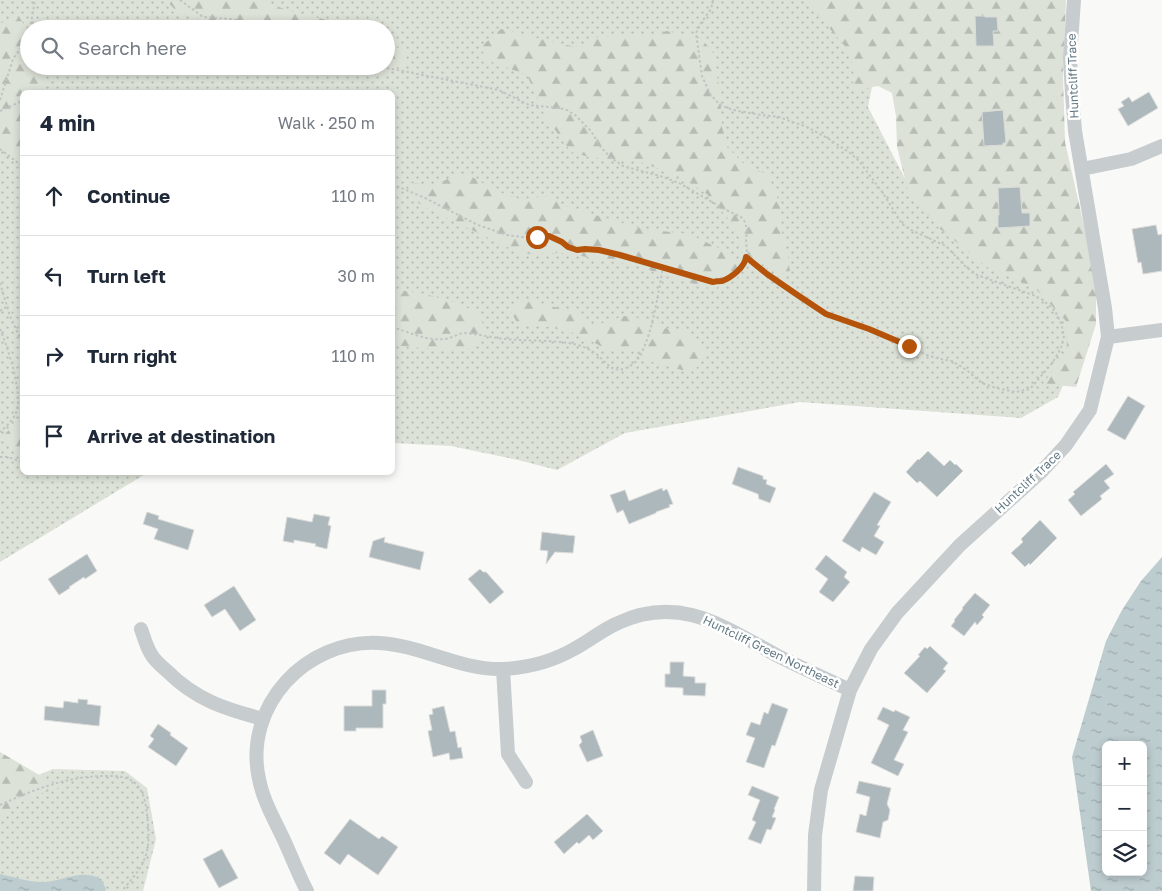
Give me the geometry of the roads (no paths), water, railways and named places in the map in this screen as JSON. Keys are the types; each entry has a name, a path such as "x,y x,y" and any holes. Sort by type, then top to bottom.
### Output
{"street":[{"name":"Huntcliff Trace","path":"814,891 815,834 821,790 850,690 870,649 897,614 960,545 1042,471 1066,445 1090,410 1108,337 1105,308 1075,131 1070,58 1074,0"},
{"path":"1082,169 1131,159 1162,146"},
{"path":"1108,337 1162,330"},
{"name":"Huntcliff Green Northeast","path":"307,891 264,798 256,759 263,719 273,699 286,680 300,667 318,656 348,645 381,643 403,647 462,664 503,669 532,665 556,658 573,650 614,624 631,617 650,612 670,612 694,615 715,622 804,670 850,690"},
{"path":"141,628 150,653 178,682 203,698 230,710 263,719"},
{"path":"503,669 508,754 526,782"}],"water":[{"path":"1162,557 1162,891 1091,891 1072,757 1106,641 1122,610 1141,581"},
{"path":"0,874 37,882 79,875 94,876 101,879 106,889 105,891 0,891"}]}
